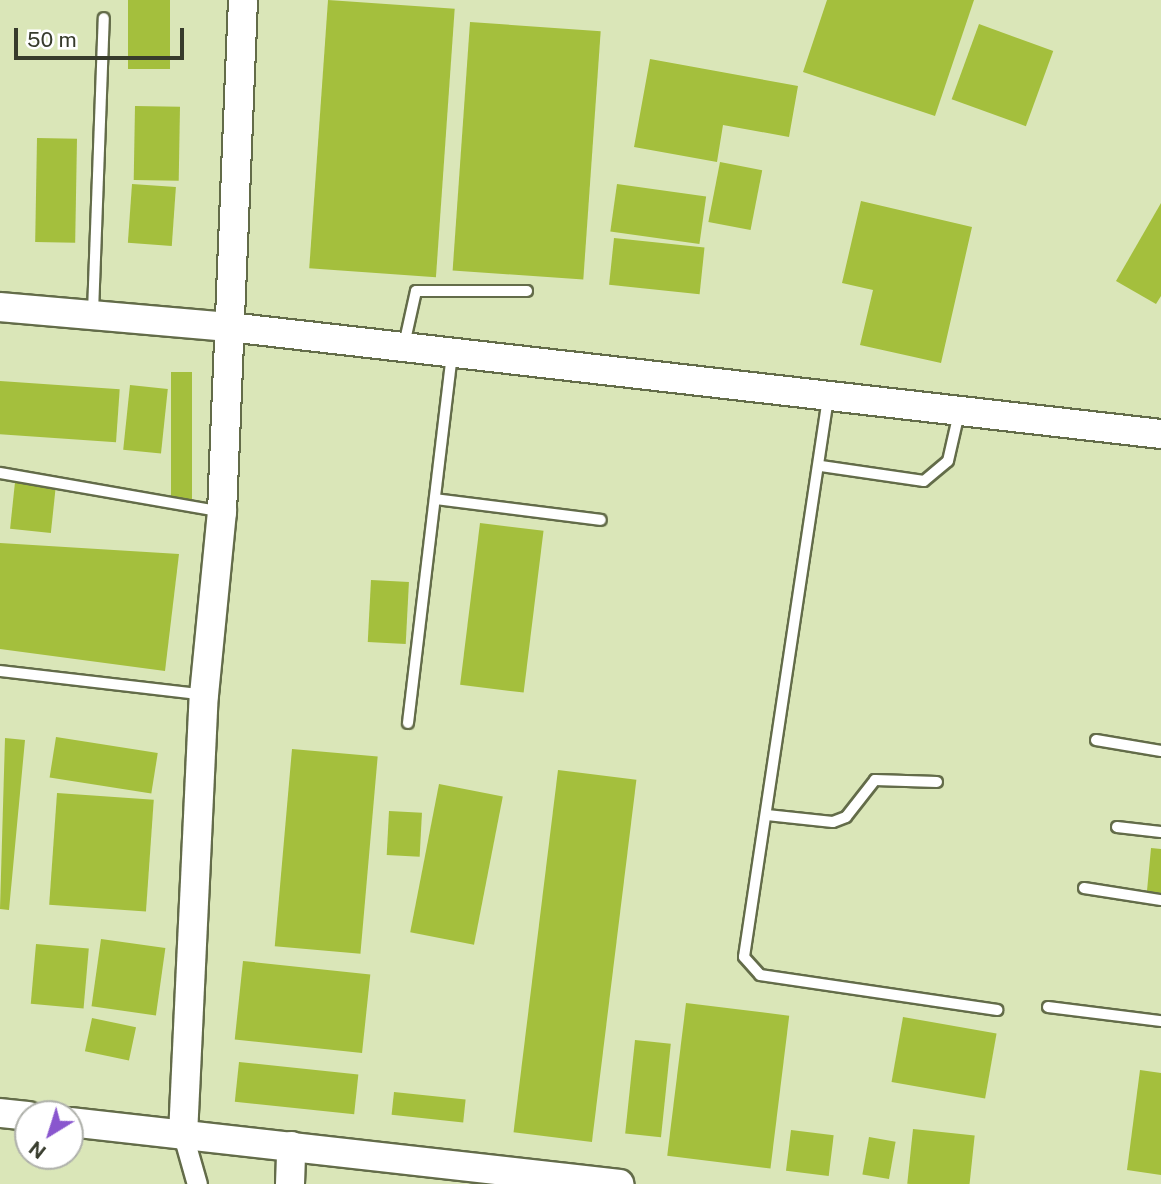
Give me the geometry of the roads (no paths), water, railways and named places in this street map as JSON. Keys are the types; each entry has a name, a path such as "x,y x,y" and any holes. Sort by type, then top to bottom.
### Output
{"street":[{"path":"197,1184 183,1135 204,695 222,512 243,0"},
{"path":"0,307 229,327 452,355 1161,434"},
{"path":"84,1124 620,1184"},
{"path":"289,1184 291,1146"}],"lane":[{"path":"92,316 104,18"},
{"path":"403,349 416,290 527,291"},
{"path":"408,723 452,355"},
{"path":"828,398 821,466 744,957 748,966 760,975 997,1010"},
{"path":"821,466 924,481 948,461 959,412"},
{"path":"0,473 222,512"},
{"path":"435,499 601,520"},
{"path":"0,671 204,695"},
{"path":"1096,740 1161,751"},
{"path":"766,816 833,822 846,817 875,780 937,782"},
{"path":"1117,827 1161,832"},
{"path":"1084,888 1161,900"},
{"path":"1048,1007 1161,1021"}]}
